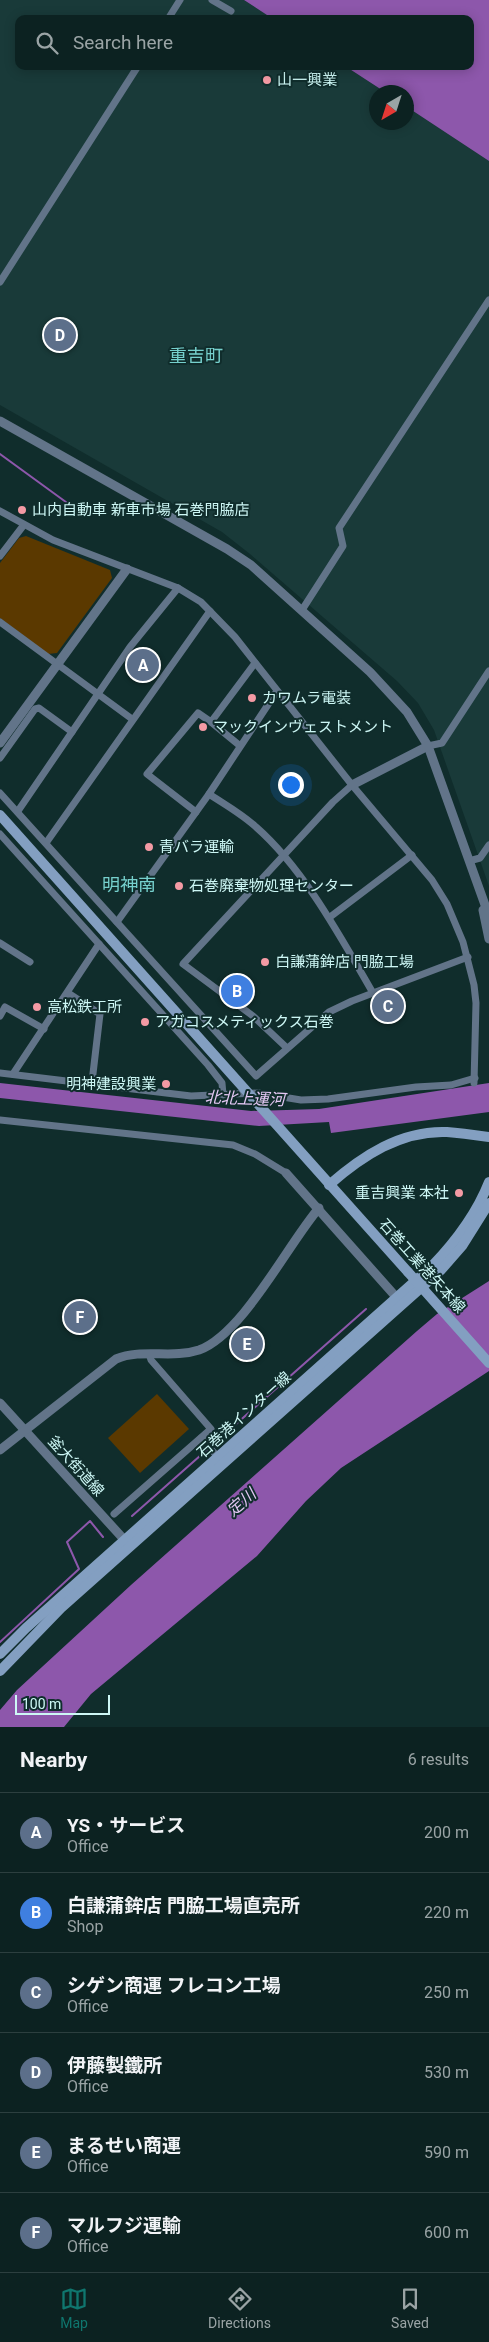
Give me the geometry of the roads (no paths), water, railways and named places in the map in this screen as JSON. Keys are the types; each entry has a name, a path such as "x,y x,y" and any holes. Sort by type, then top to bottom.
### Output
{"main road":[{"name":"石巻工業港矢本線","path":"0,815 489,1363"},
{"path":"329,1185 362,1158 380,1148 411,1136 446,1132 489,1137"},
{"name":"石巻港インター線","path":"0,1671 61,1608 218,1457 432,1266 457,1239 478,1206 489,1182"},
{"name":"石巻港インター線","path":"0,1654 26,1628 128,1544 441,1270 462,1246 489,1203"}],"street":[{"path":"171,15 180,0"},
{"path":"212,0 231,11"},
{"path":"0,282 135,70"},
{"path":"302,610 343,546 339,528 489,300"},
{"path":"0,421 227,549 251,566 302,610 394,695 428,746 489,916"},
{"path":"0,511 23,526 126,569 178,588 201,602 210,611 255,663 352,785 432,880 447,904 468,957 476,1003 475,1080 451,1085 416,1087 328,1099 301,1100 249,1094 191,1096 92,1082 0,1073"},
{"path":"0,556 23,526"},
{"path":"0,743 126,569"},
{"path":"18,811 130,647 178,588"},
{"path":"46,843 210,611"},
{"path":"0,622 132,719"},
{"path":"211,722 255,663"},
{"path":"287,1048 253,1016 183,964 332,802 352,785 428,746 442,743 489,671"},
{"path":"117,922 209,794 239,745 277,691"},
{"path":"0,758 35,709 39,708 72,732"},
{"path":"196,812 147,774 198,713 239,745"},
{"path":"0,793 256,1076 329,1012 468,957"},
{"path":"209,794 256,826 283,856 330,917 373,993"},
{"path":"0,834 208,1065 222,1083 222,1095"},
{"path":"468,861 480,858 489,844"},
{"path":"330,917 412,855"},
{"path":"480,892 489,939"},
{"path":"0,943 30,962"},
{"path":"13,1074 99,944"},
{"path":"68,992 100,1014 92,1082"},
{"path":"0,1016 3,1006 44,1029"},
{"path":"0,1120 233,1145 286,1172 397,1298"},
{"path":"0,1450 24,1429 116,1359 133,1354 189,1352 202,1349 218,1338 248,1305 319,1208"},
{"path":"114,1514 211,1429 151,1360 149,1354"},
{"name":"釜大街道線","path":"0,1403 128,1544"},
{"path":"201,1438 218,1457"}],"water":[{"path":"244,0 489,0 489,161 414,112 414,85 374,85 351,70 474,70 474,15 267,15"},
{"path":"0,1083 251,1111 319,1109 489,1083 489,1112 331,1133 329,1122 259,1126 0,1098"},
{"name":"定川","path":"489,1281 489,1371 341,1468 306,1501 257,1556 91,1694 64,1727 0,1727 0,1710 17,1690 131,1585 437,1314"}],"waterway":[{"path":"0,454 70,505"},
{"path":"132,1516 366,1309"},
{"path":"0,1642 79,1569 67,1542 90,1521 103,1537"}],"place":[{"name":"山一興業","path":"267,80"},
{"name":"伊藤製鐵所","path":"60,335"},
{"name":"山内自動車 新車市場 石巻門脇店","path":"22,510"},
{"name":"YS・サービス","path":"143,665"},
{"name":"カワムラ電装","path":"252,698"},
{"name":"マックインヴェストメント","path":"203,727"},
{"name":"青バラ運輸","path":"149,847"},
{"name":"石巻廃棄物処理センター","path":"179,886"},
{"name":"白謙蒲鉾店 門脇工場","path":"265,962"},
{"name":"白謙蒲鉾店 門脇工場直売所","path":"237,991"},
{"name":"シゲン商運 フレコン工場","path":"388,1006"},
{"name":"高松鉄工所","path":"37,1007"},
{"name":"アガコスメティックス石巻","path":"145,1022"},
{"name":"明神建設興業","path":"166,1084"},
{"name":"重吉興業 本社","path":"459,1193"},
{"name":"マルフジ運輸","path":"80,1317"},
{"name":"まるせい商運","path":"247,1344"}],"district":[{"name":"重吉町","path":"196,356"},
{"name":"明神南","path":"129,885"}],"water label":[{"name":"北北上運河","path":"245,1098"}]}
